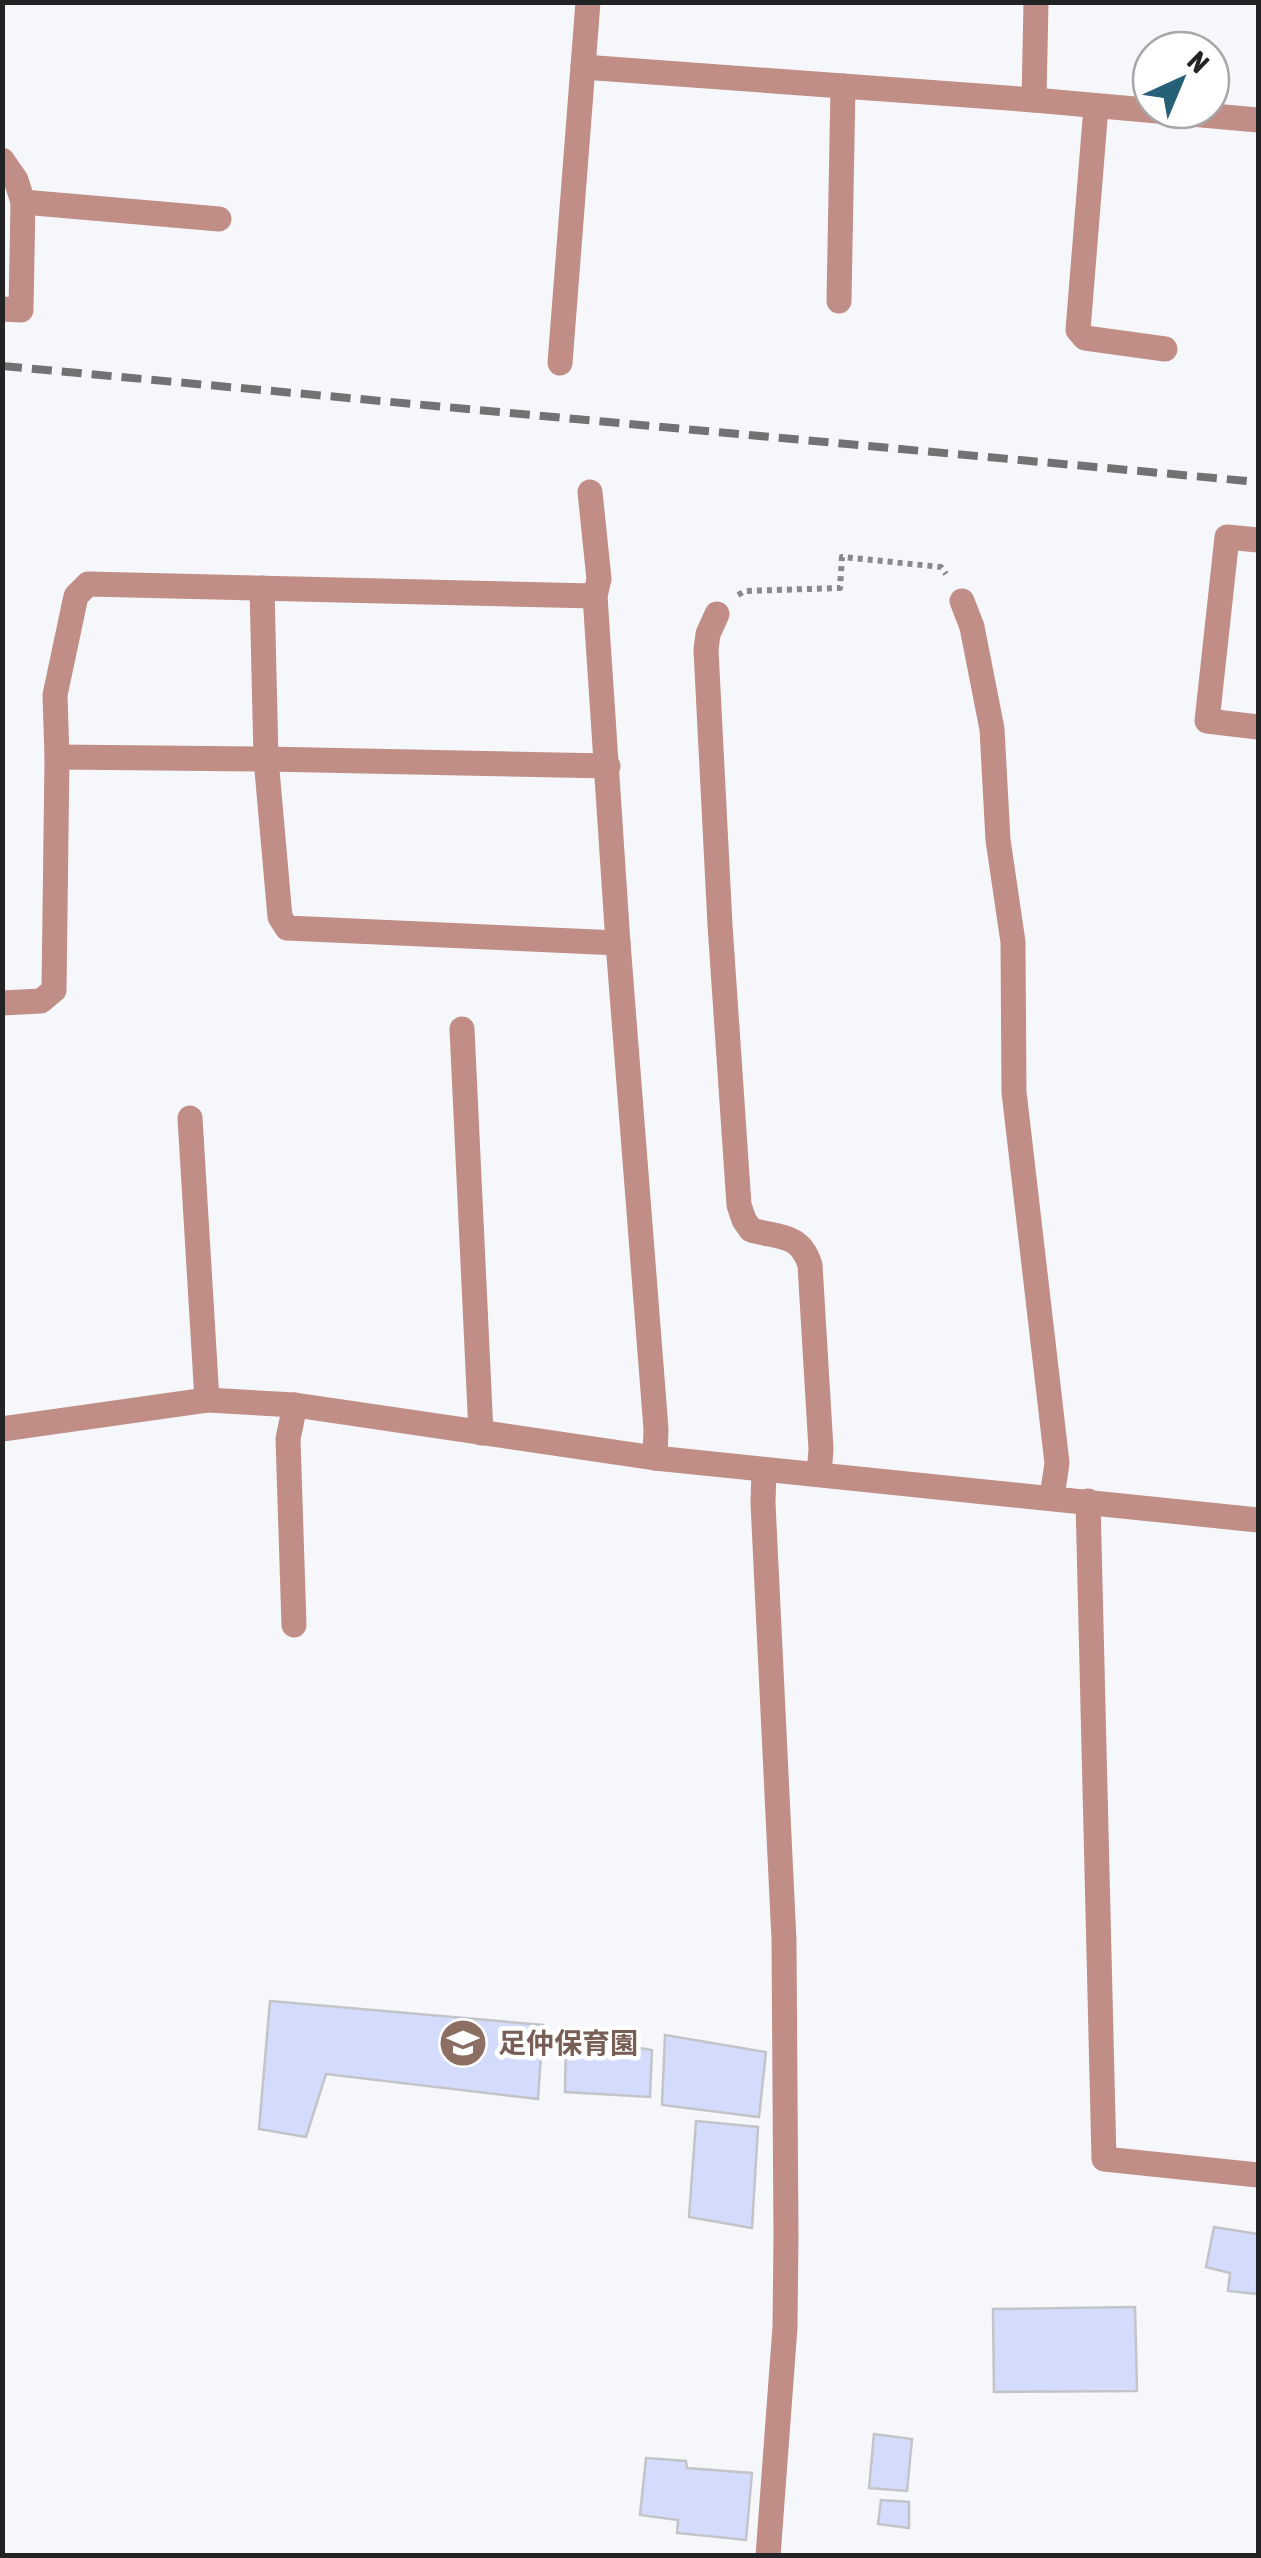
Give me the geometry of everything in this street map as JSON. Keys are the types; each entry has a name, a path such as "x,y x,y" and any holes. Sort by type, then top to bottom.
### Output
{"street":[{"path":"560,362 588,2"},
{"path":"1034,100 1036,2"},
{"path":"583,67 1258,120"},
{"path":"838,300 843,86"},
{"path":"1096,107 1078,330 1085,338 1166,349"},
{"path":"2,160 16,180 23,202 21,310 2,309"},
{"path":"23,202 219,219"},
{"path":"590,492 656,1458"},
{"path":"1258,540 1227,537 1207,721 1258,726"},
{"path":"2,1003 41,1001 54,990 55,695 76,596 88,584 596,596"},
{"path":"262,588 266,758 280,917 287,928 618,943"},
{"path":"962,600 972,627 992,729 998,840 1014,942 1014,1092 1058,1464 1052,1497"},
{"path":"717,614 706,650 740,1205 751,1230 788,1238 806,1253 810,1265 821,1449 819,1474"},
{"path":"57,757 608,766"},
{"path":"462,1030 481,1433"},
{"path":"190,1118 207,1400"},
{"path":"2,1429 207,1400 295,1406 656,1458 1258,1520"},
{"path":"294,1625 288,1438 295,1406"},
{"path":"764,1470 784,1940 786,2236 784,2327 768,2556"},
{"path":"1088,1501 1104,2159 1258,2175"}],"path":[{"path":"717,614 745,591 840,588 842,557 941,567 962,600"}],"building":[{"path":"270,2001 543,2025 538,2099 326,2074 306,2137 259,2129"},
{"path":"665,2035 766,2052 759,2117 662,2105"},
{"path":"566,2036 652,2050 650,2097 565,2092"},
{"path":"696,2121 758,2127 752,2228 689,2217"},
{"path":"1214,2227 1258,2234 1257,2294 1228,2291 1230,2273 1206,2267"},
{"path":"1135,2307 1137,2391 994,2392 993,2309"},
{"path":"874,2434 912,2439 907,2491 869,2488"},
{"path":"646,2458 686,2461 687,2468 752,2473 746,2540 677,2533 678,2520 640,2515"},
{"path":"881,2500 909,2502 909,2528 878,2524"}],"railway":[{"path":"2,366 1258,482"}],"place":[{"name":"足仲保育園","path":"463,2043"}]}
